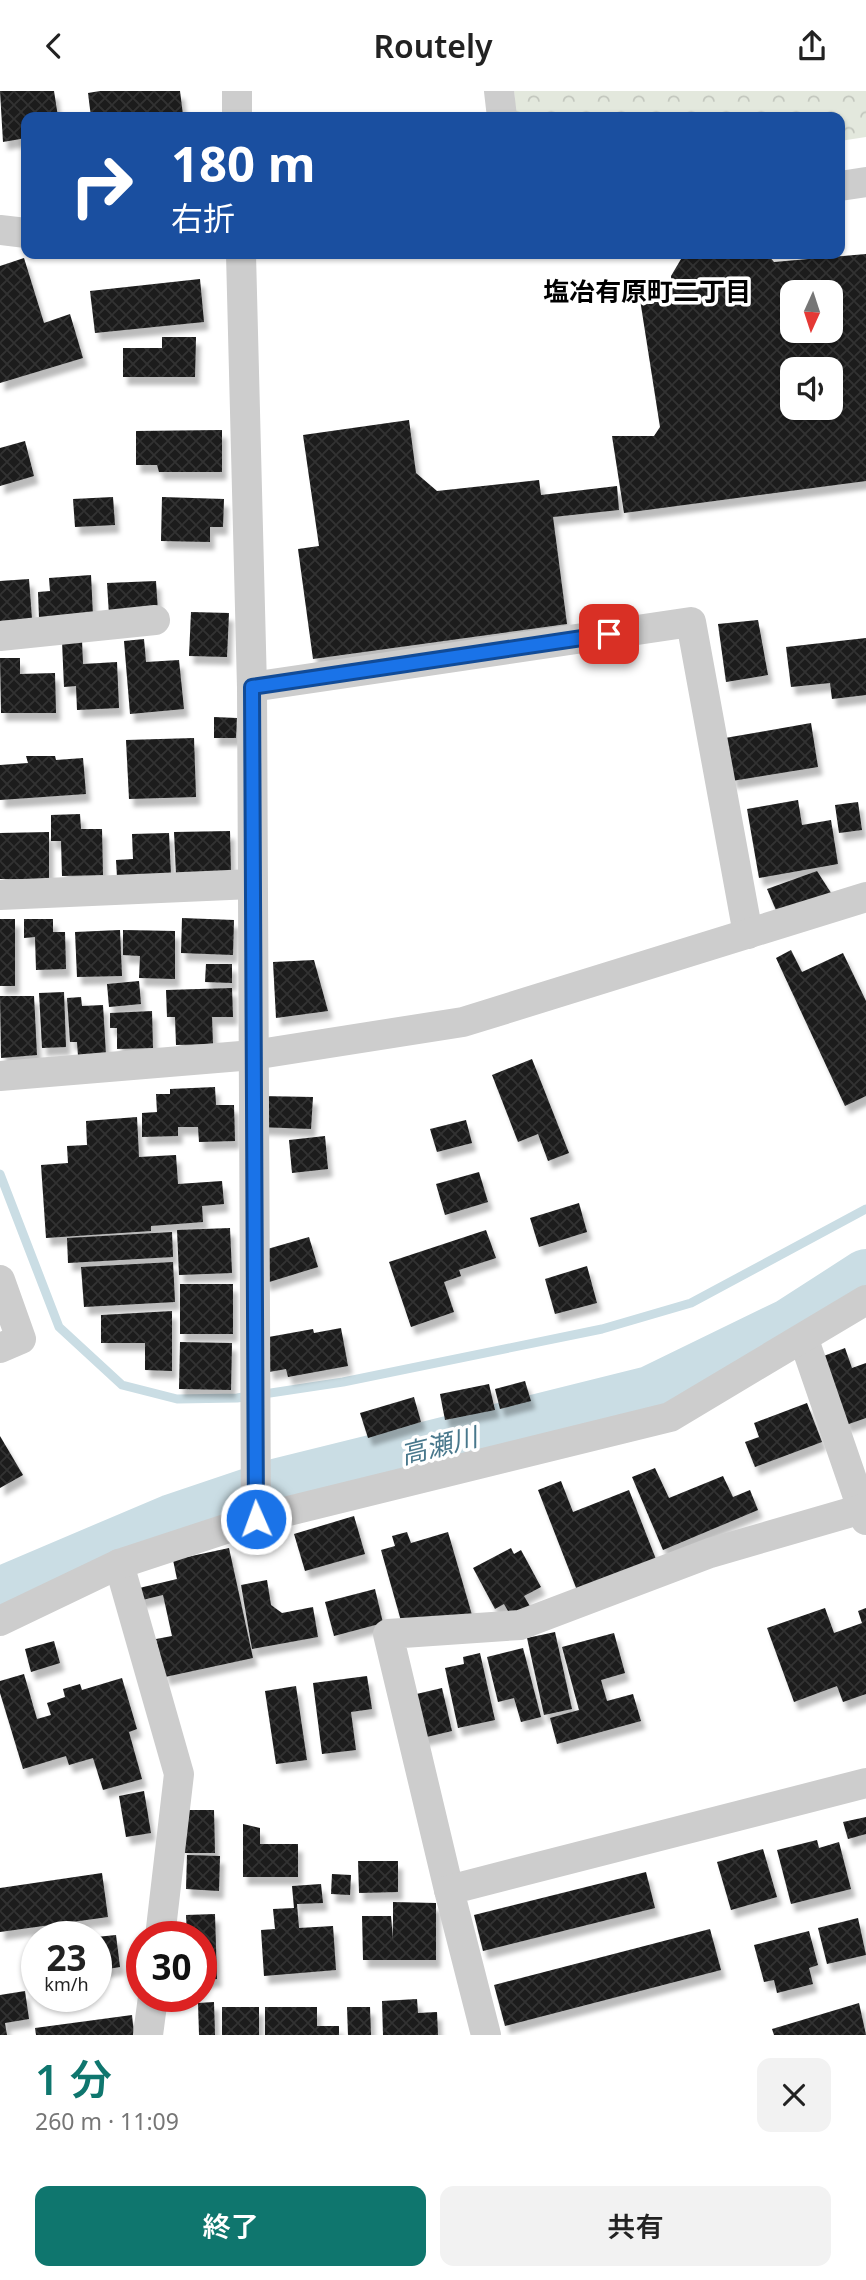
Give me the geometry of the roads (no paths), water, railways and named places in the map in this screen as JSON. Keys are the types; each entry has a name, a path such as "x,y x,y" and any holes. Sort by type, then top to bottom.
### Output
{"street":[{"path":"237,91 237,112"},
{"path":"499,91 501,112"},
{"path":"845,185 866,183"},
{"path":"0,230 21,232"},
{"path":"241,259 252,687 256,1519"},
{"path":"0,636 155,621"},
{"path":"252,687 691,622 748,934"},
{"path":"0,895 252,884"},
{"path":"0,1076 253,1055 463,1022 866,897"},
{"path":"0,1280 22,1339 0,1348"},
{"path":"0,1621 119,1563 256,1519 670,1417 804,1340 866,1300"},
{"path":"486,2035 388,1634 520,1625 709,1553 864,1514 804,1340"},
{"path":"119,1563 179,1773 162,1921"},
{"path":"449,1889 866,1783"},
{"path":"148,2035 151,2012"}],"waterway":[{"path":"0,1174 59,1327 122,1385 177,1399 237,1398 343,1382 602,1329 691,1303 866,1209"},
{"name":"高瀬川","path":"0,1594 172,1521 279,1485 650,1393 790,1325 866,1276"}],"district":[{"name":"塩冶有原町二丁目","path":"647,292"}]}
